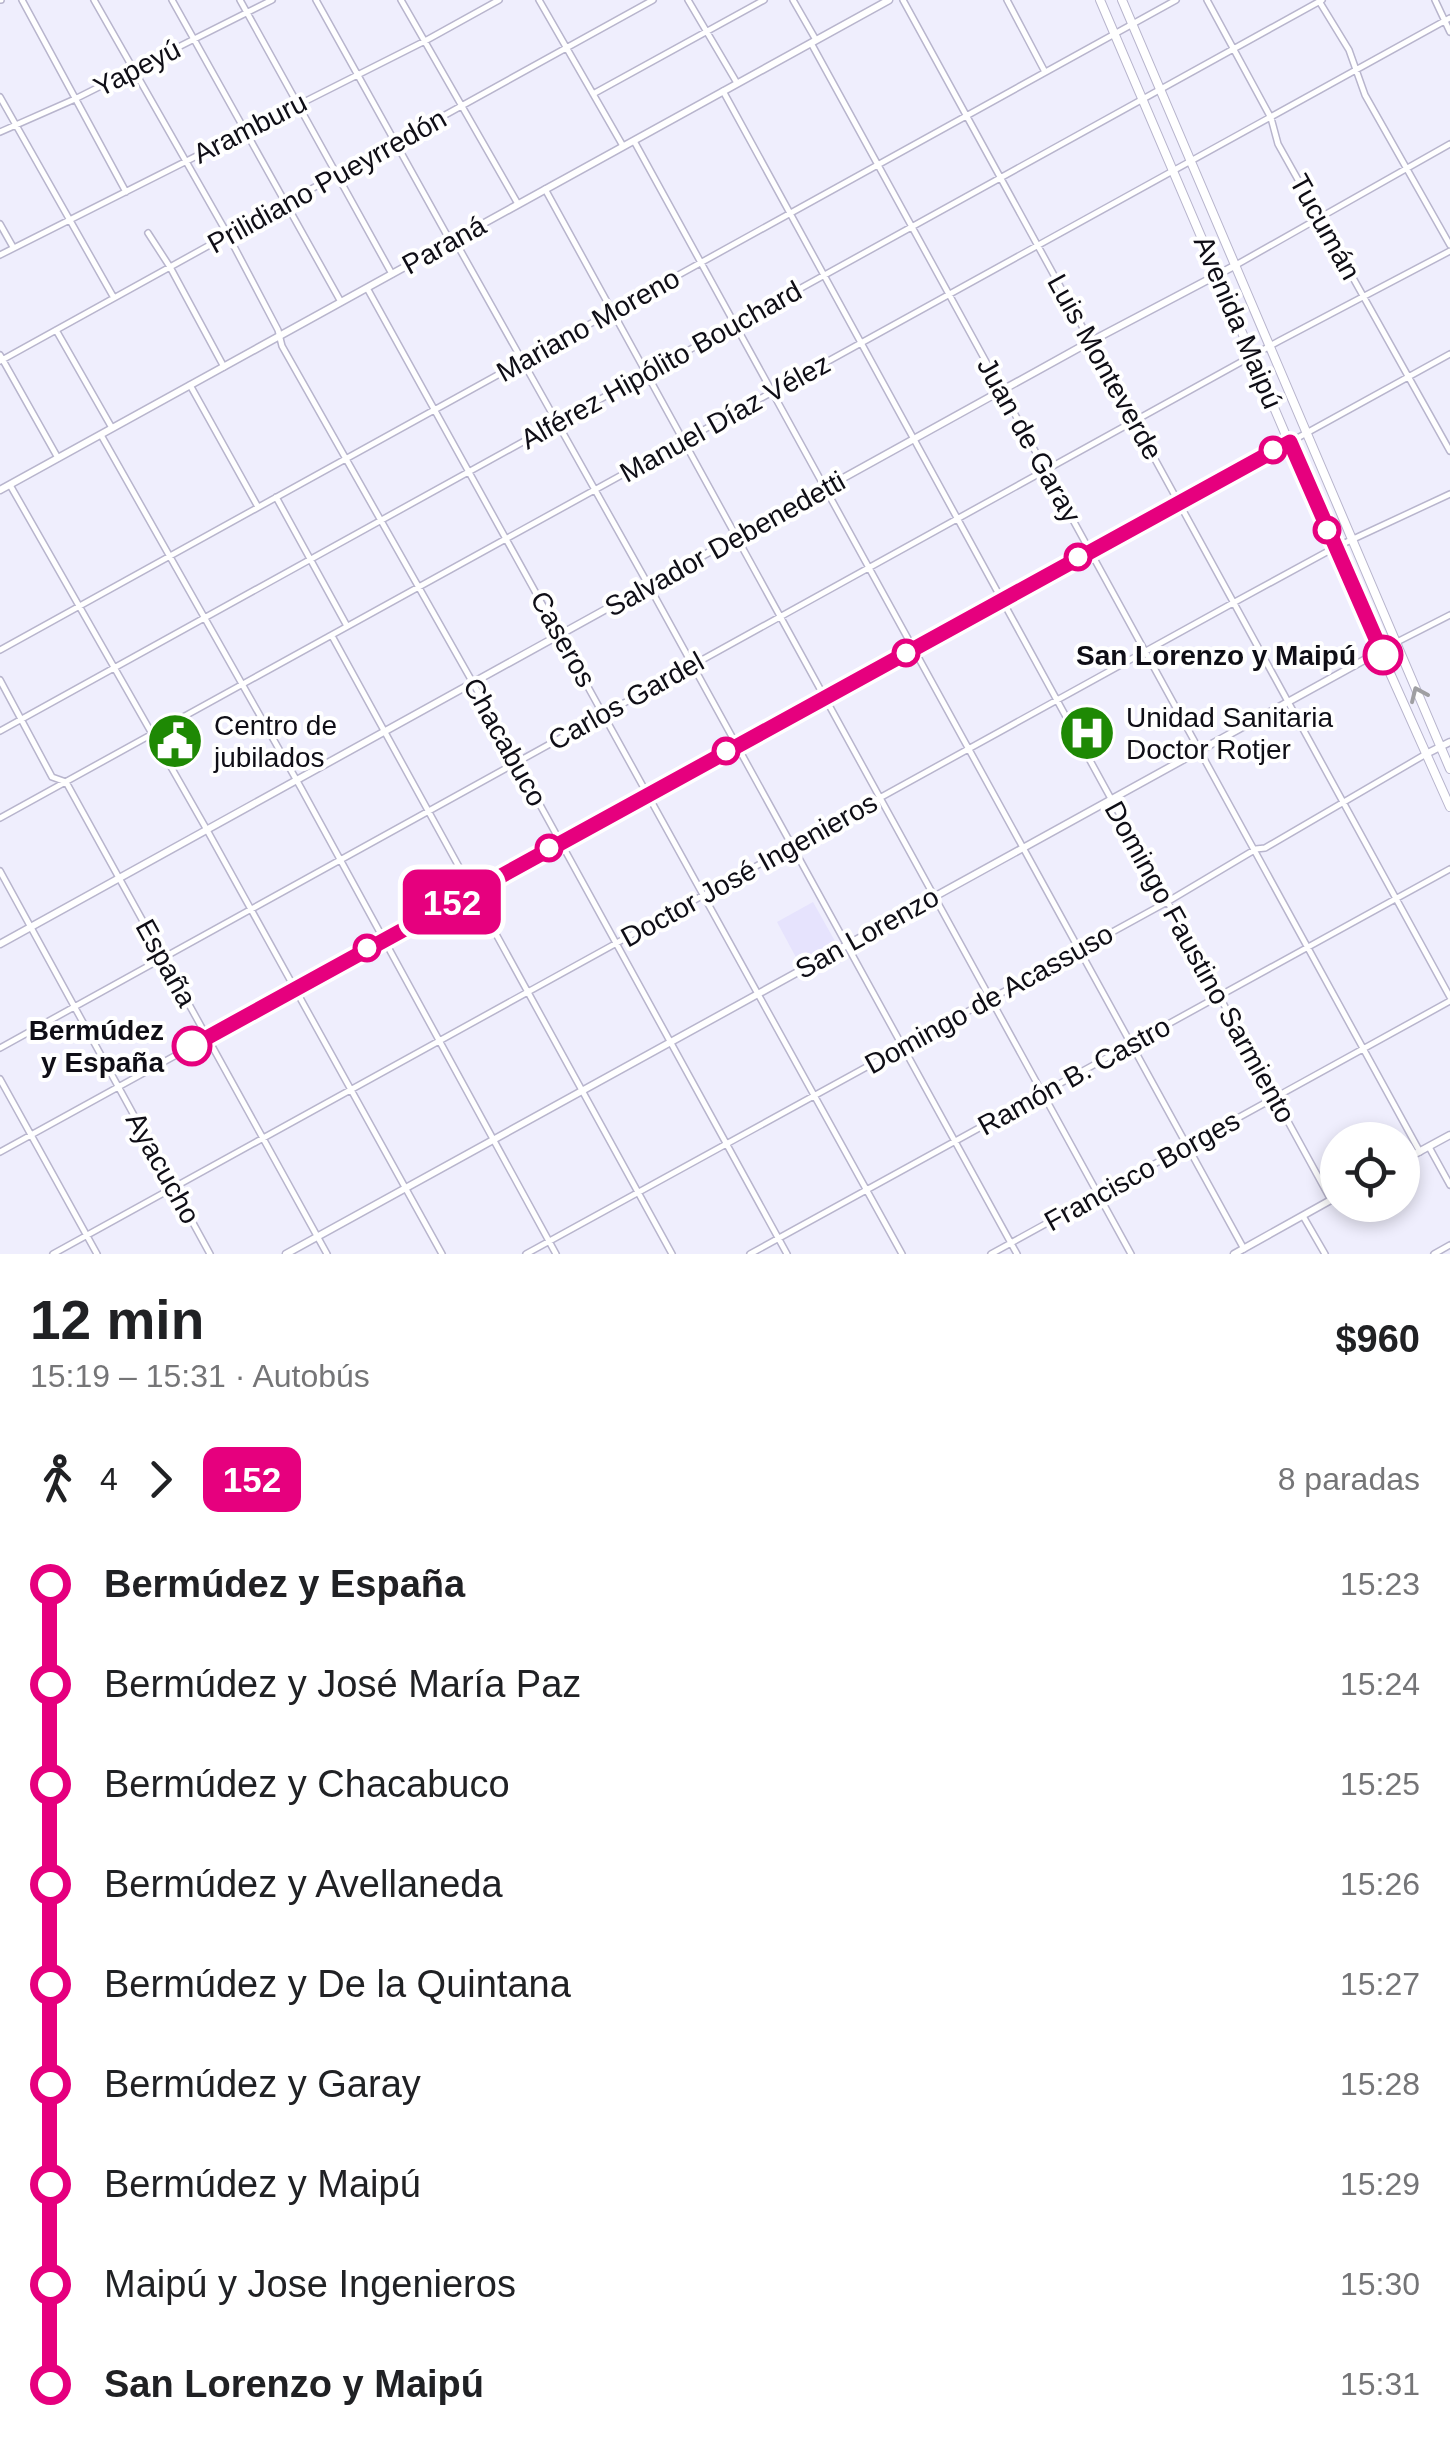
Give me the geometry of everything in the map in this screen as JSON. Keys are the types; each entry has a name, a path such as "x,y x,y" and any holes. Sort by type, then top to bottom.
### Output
{"main road":[{"name":"Avenida Maipú","path":"1100,0 1334,548 1450,808"},
{"name":"Avenida Maipú","path":"1122,0 1395,643 1445,744 1450,769"}],"street":[{"path":"22,0 126,192"},
{"name":"Chacabuco","path":"94,0 228,235 345,459 474,682 787,1254"},
{"path":"172,0 341,302"},
{"path":"240,0 392,274"},
{"name":"Yapeyú","path":"0,132 272,0"},
{"path":"316,0 394,143 523,360 650,586 1017,1254"},
{"path":"401,0 518,204"},
{"name":"Aramburu","path":"0,255 426,42 499,0"},
{"path":"540,0 623,146"},
{"name":"Prilidiano Pueyrredón","path":"1,358 653,0"},
{"path":"688,0 738,84"},
{"path":"593,94 764,0"},
{"name":"Juan de Garay","path":"794,0 877,165 1404,1122"},
{"name":"Paraná","path":"3,487 889,0"},
{"name":"Luis Monteverde","path":"902,0 1450,999"},
{"path":"1007,0 1045,72"},
{"name":"Mariano Moreno","path":"0,650 1176,0"},
{"name":"Tucumán","path":"1207,0 1271,118 1278,144 1450,451"},
{"path":"1320,0 1357,70 1364,94 1450,248"},
{"name":"Alférez Hipólito Bouchard","path":"0,731 1162,91 1320,0"},
{"path":"1434,0 1448,20 1450,32"},
{"name":"Manuel Díaz Vélez","path":"0,818 1448,20"},
{"name":"Domingo Faustino Sarmiento","path":"723,92 1110,800 1320,1174"},
{"path":"0,96 114,298"},
{"path":"634,140 1244,1249"},
{"name":"Salvador Debenedetti","path":"0,944 1450,144"},
{"path":"546,189 1131,1254"},
{"path":"0,224 13,248"},
{"path":"148,233 224,366"},
{"name":"Carlos Gardel","path":"0,1048 1450,248"},
{"name":"Caseros","path":"367,288 902,1254"},
{"path":"56,330 112,428"},
{"path":"0,1152 1450,354"},
{"path":"1,358 58,458"},
{"path":"190,385 258,507"},
{"path":"101,434 297,781 556,1254"},
{"path":"3,487 80,606 442,1254"},
{"name":"Doctor José Ingenieros","path":"53,1254 1334,548 1450,494"},
{"path":"276,497 348,627"},
{"name":"San Lorenzo","path":"286,1254 1450,615"},
{"path":"332,636 672,1254"},
{"name":"España","path":"0,680 52,776 66,782 327,1254"},
{"name":"Domingo de Acassuso","path":"526,1254 1167,902 1256,849 1265,848 1445,744"},
{"name":"Ramón B. Castro","path":"750,1254 1450,870"},
{"name":"Ayacucho","path":"0,872 210,1254"},
{"name":"Francisco Borges","path":"991,1254 1450,999"},
{"path":"0,1080 97,1254"},
{"path":"1420,1152 1450,1136"},
{"path":"1429,1147 1450,1185"},
{"path":"1234,1254 1320,1206"},
{"path":"1303,1216 1325,1254"},
{"path":"1434,1254 1450,1245"}],"shaded area":[{"path":"813,902 836,943 799,963 777,922"}],"bus line":[{"name":"152","path":"192,1046 1290,442 1383,655"}],"place":[{"name":"San Lorenzo y Maipú","path":"1383,655"},
{"name":"Unidad Sanitaria Doctor Rotjer","path":"1087,733"},
{"name":"Centro de jubilados","path":"175,741"},
{"name":"Bermúdez y España","path":"192,1046"}]}
